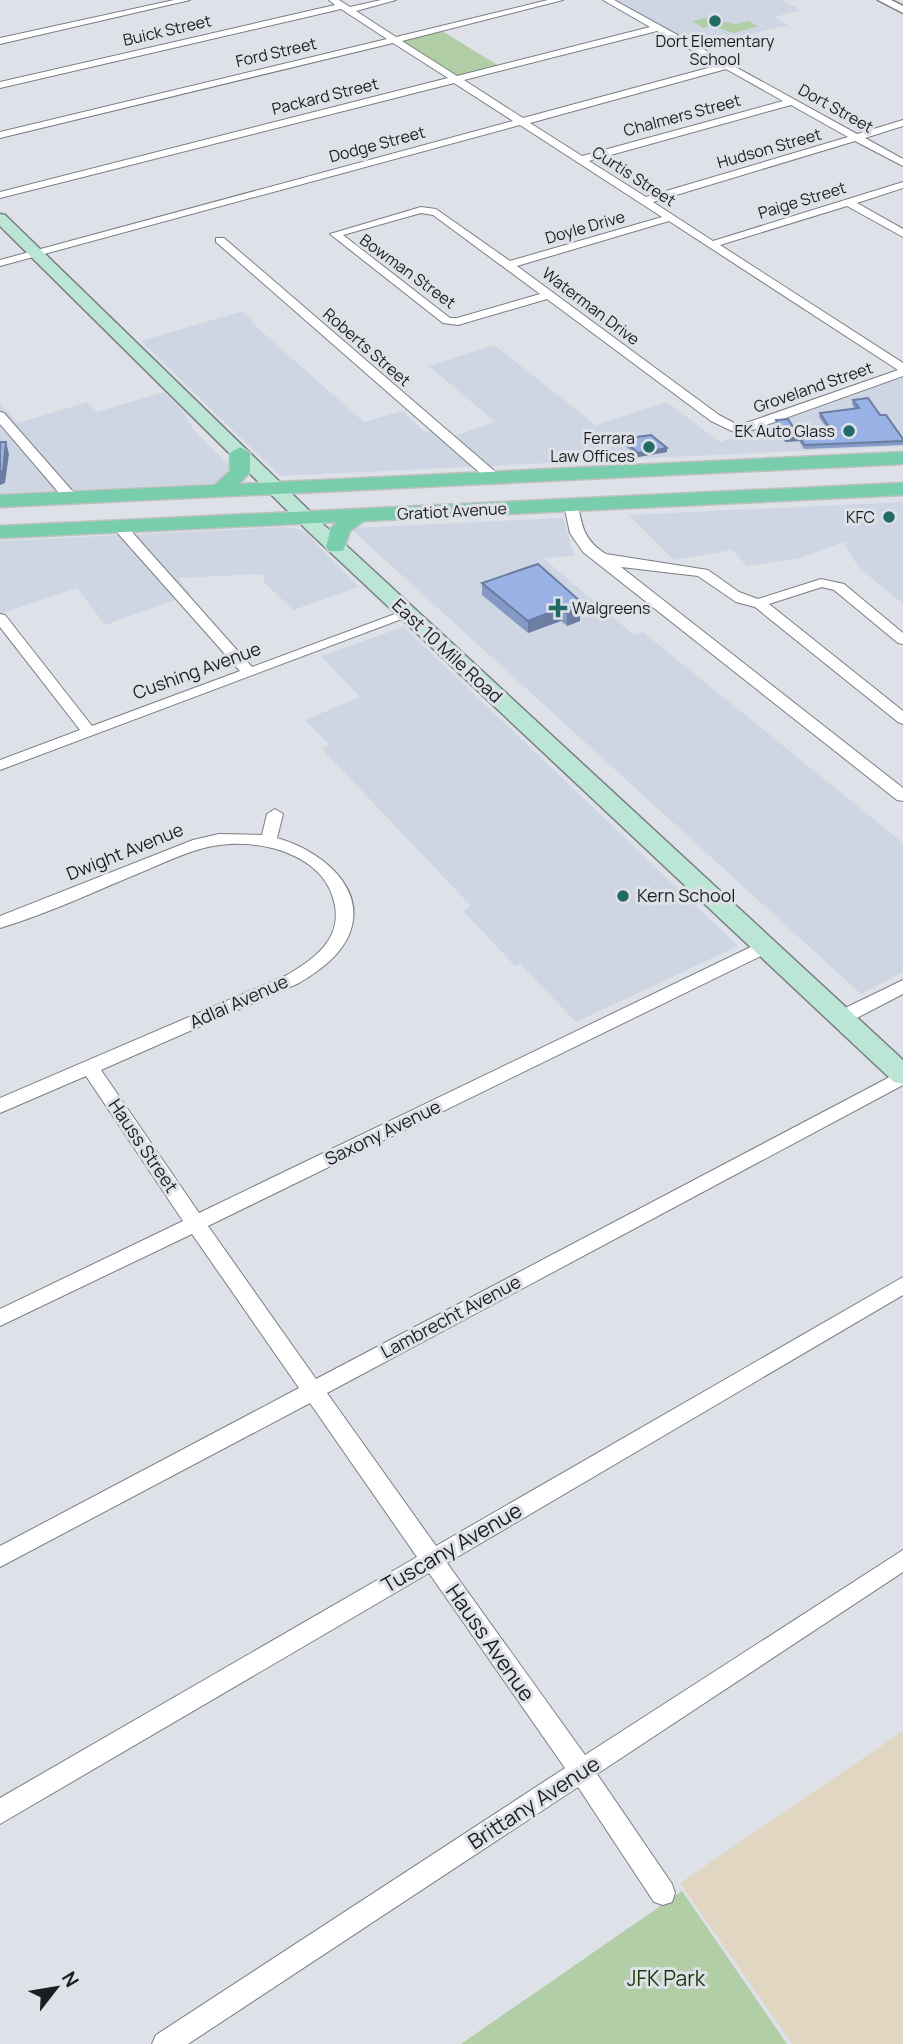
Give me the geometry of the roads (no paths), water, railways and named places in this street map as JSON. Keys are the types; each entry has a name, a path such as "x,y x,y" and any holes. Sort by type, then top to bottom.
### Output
{"main road":[{"name":"East 10 Mile Road","path":"0,218 304,517 903,1076"},
{"path":"212,522 224,516 232,507 230,498 222,490 240,472 240,453"},
{"name":"Gratiot Avenue","path":"0,501 903,458"},
{"path":"774,495 764,482 767,474 782,463"},
{"path":"598,504 612,496 618,487 616,480 607,472"},
{"path":"336,547 341,528 365,515 359,498 362,491 376,483"},
{"name":"Gratiot Avenue","path":"0,532 903,489"}],"street":[{"path":"0,41 186,0"},
{"name":"Buick Street","path":"0,85 341,5 392,0"},
{"name":"Ford Street","path":"0,135 559,0"},
{"name":"Dort Street","path":"607,0 903,163"},
{"path":"883,0 903,10"},
{"name":"Curtis Street","path":"341,5 903,370"},
{"name":"Packard Street","path":"0,195 658,28"},
{"name":"Dodge Street","path":"0,263 35,251 727,66"},
{"name":"Chalmers Street","path":"581,160 791,102"},
{"name":"Hudson Street","path":"644,201 903,123"},
{"name":"Paige Street","path":"710,244 903,185"},
{"path":"848,202 903,234"},
{"name":"Bowman Street","path":"429,210 335,234 447,321 458,322 548,295"},
{"name":"Waterman Drive","path":"429,210 510,265 715,418 734,428"},
{"name":"Doyle Drive","path":"510,265 669,218"},
{"name":"Roberts Street","path":"220,240 493,477"},
{"name":"Groveland Street","path":"734,428 748,427 903,370"},
{"path":"0,416 70,497"},
{"path":"571,505 577,534 586,547 903,796"},
{"path":"120,526 249,672"},
{"path":"601,557 641,566 705,574 731,595 743,601 759,603 821,583 830,584 839,587 903,639"},
{"path":"759,603 903,719"},
{"name":"Cushing Avenue","path":"0,765 408,614"},
{"path":"0,618 89,732"},
{"path":"268,841 275,814"},
{"name":"Dwight Avenue","path":"0,922 198,844 235,838 268,841"},
{"name":"Adlai Avenue","path":"0,1106 91,1069 293,979 321,961 336,944 345,916 343,897 333,879 317,863 299,851 268,841"},
{"name":"Saxony Avenue","path":"0,1318 765,947"},
{"path":"841,1018 903,986"},
{"name":"Hauss Street","path":"91,1069 195,1223"},
{"name":"Lambrecht Avenue","path":"0,1557 903,1076"},
{"name":"Hauss Avenue","path":"195,1223 582,1772 663,1893"},
{"name":"Tuscany Avenue","path":"0,1812 903,1285"},
{"name":"Brittany Avenue","path":"165,2044 903,1560"}],"place":[{"name":"Dort Elementary School","path":"715,21"},
{"name":"EK Auto Glass","path":"849,431"},
{"name":"Ferrara Law Offices","path":"649,447"},
{"name":"KFC","path":"889,517"},
{"name":"Walgreens","path":"558,608"},
{"name":"Kern School","path":"623,896"}],"park label":[{"name":"JFK Park","path":"666,1979"}]}
